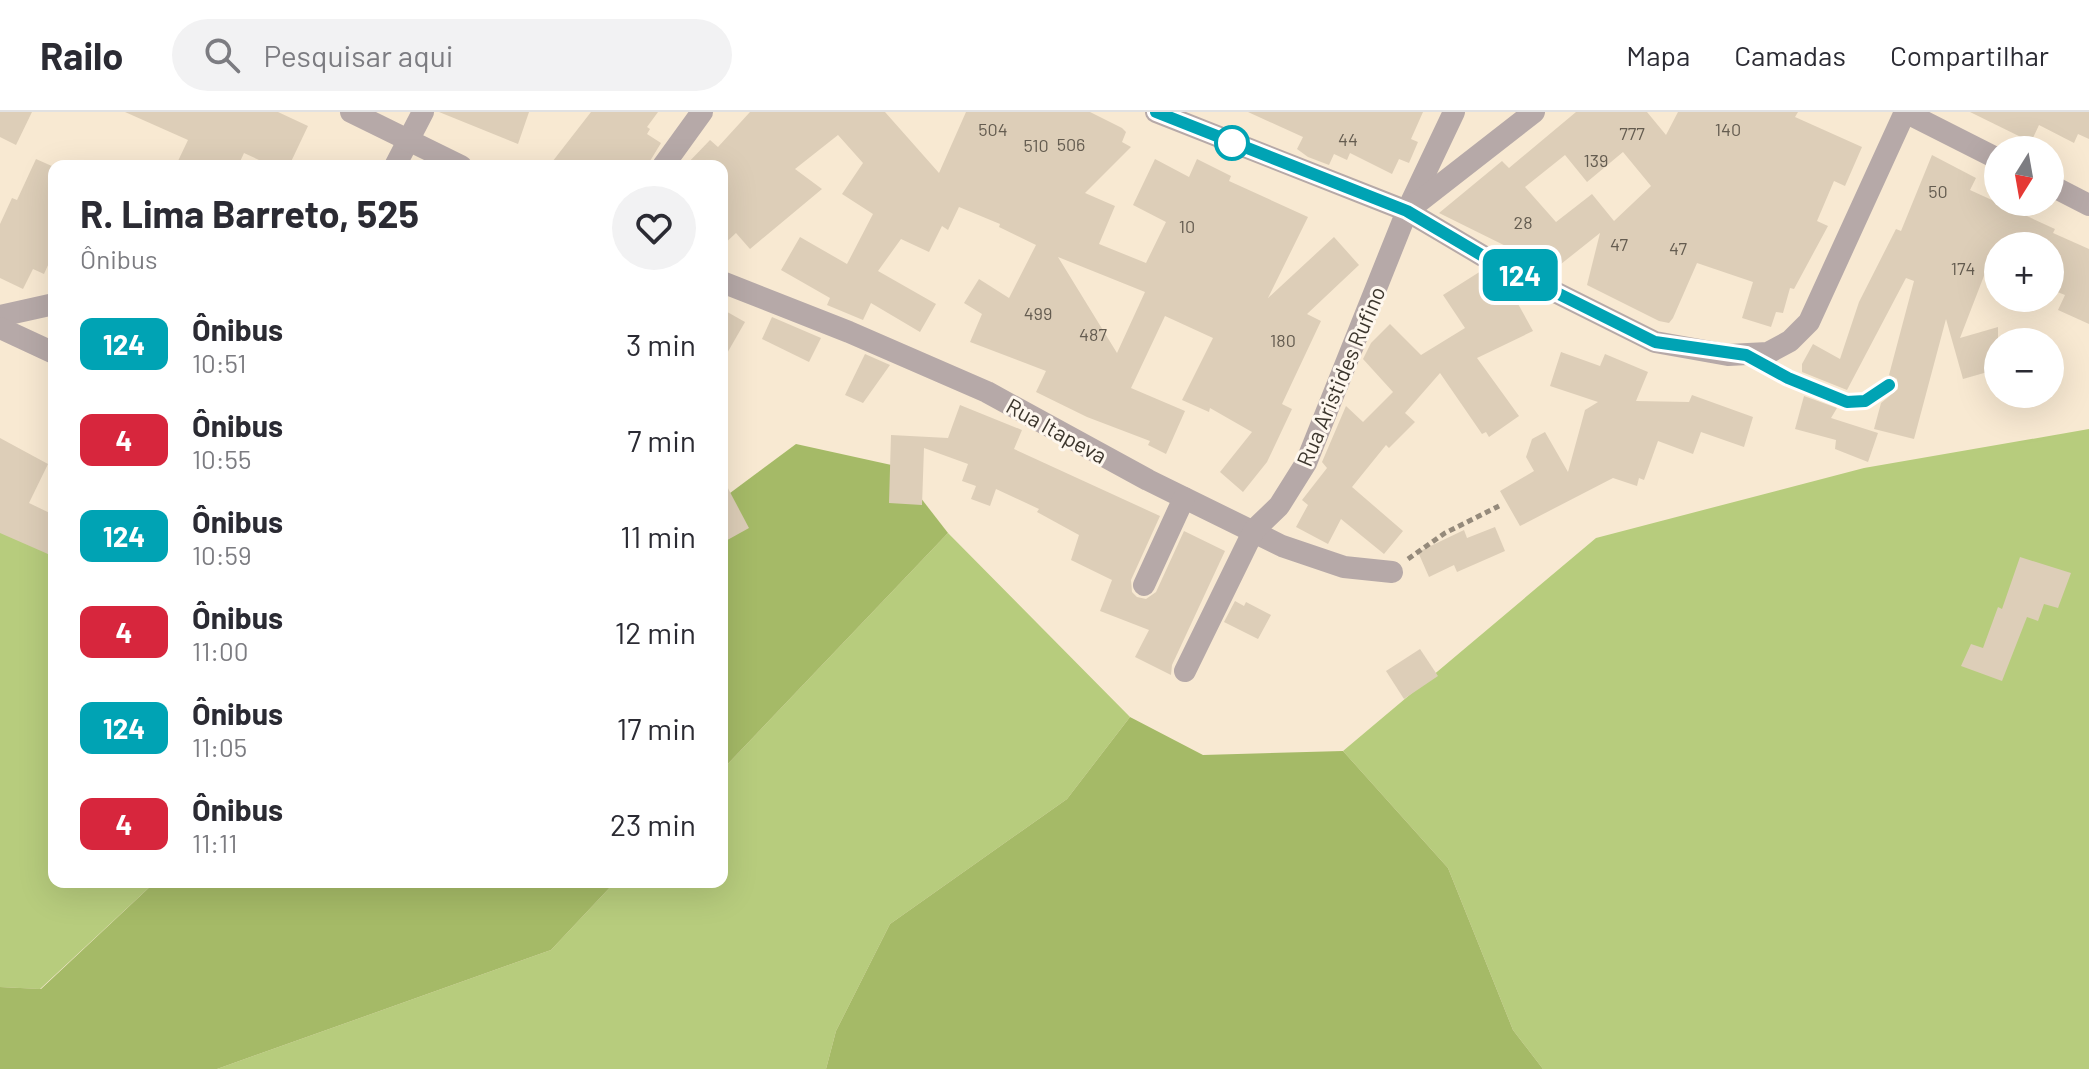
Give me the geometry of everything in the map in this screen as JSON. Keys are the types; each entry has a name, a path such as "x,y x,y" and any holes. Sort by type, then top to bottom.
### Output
{"street":[{"path":"351,112 449,160"},
{"path":"398,160 423,112"},
{"path":"667,160 702,112"},
{"path":"1156,112 1407,211 1483,256 1655,342 1746,355 1768,353 1790,341 1809,322 1905,112 1984,152"},
{"name":"Rua Aristides Rufino","path":"1185,671 1254,530 1279,506 1306,463 1407,211 1454,112"},
{"path":"1407,211 1534,112"},
{"path":"2064,192 2089,205"},
{"name":"Rua Itapeva","path":"728,284 849,332 987,392 1184,498 1282,546 1344,567 1392,572"},
{"path":"0,316 48,305"},
{"path":"0,328 48,350"},
{"path":"1144,585 1184,498"}],"lane":[{"path":"1746,355 1788,378 1847,402 1865,401 1889,385"}],"path":[{"path":"1392,572 1445,533 1499,506"}],"green space":[{"path":"2089,429 2089,1069 1543,1069 1513,1030 1448,868 1343,751 1596,538 1864,468"},
{"path":"796,444 896,466 948,533 728,764 728,495"},
{"path":"0,526 48,554 48,888 149,888 40,989 0,987"},
{"path":"948,533 1130,717 1067,799 890,924 836,1031 826,1069 217,1069 551,950 609,888 728,888 728,764"},
{"path":"1130,717 1203,755 1343,751 1448,868 1513,1030 1543,1069 826,1069 836,1031 890,924 1067,799"},
{"path":"149,888 609,888 551,950 217,1069 0,1069 0,987 41,989"}],"building":[{"path":"0,112 32,112 16,145 0,137"},
{"path":"125,112 278,112 308,126 292,160 259,160 244,153 241,160 178,160 188,140"},
{"path":"439,112 529,112 518,144"},
{"path":"591,112 658,112 647,127 650,129 647,134 661,143 651,160 554,160"},
{"path":"750,112 885,112 939,173 966,112 1090,112 1122,128 1126,132 1122,142 1131,147 1085,193 1115,206 1099,244 1146,263 1166,222 1133,205 1155,159 1189,177 1197,159 1231,176 1229,181 1308,217 1268,298 1334,237 1359,265 1307,314 1321,321 1282,404 1292,409 1267,462 1243,492 1220,472 1252,432 1210,408 1209,412 1182,400 1213,338 1165,316 1131,388 1185,411 1166,454 1148,445 1150,441 1087,417 1036,392 1046,371 970,342 982,314 964,303 979,279 1009,298 1036,245 999,227 1000,224 959,207 948,230 942,226 929,252 901,239 878,271 936,304 920,332 871,303 863,320 827,305 830,298 781,270 800,237 847,264 873,214 842,194 863,163 838,135 795,169 822,189 750,249 736,233 728,240 728,160 691,160 710,140 718,147","holes":["1058,257 1145,292 1117,353"]},
{"path":"1248,112 1423,112 1411,139 1418,142 1409,163 1399,159 1392,174 1350,153 1347,160 1334,154 1329,165 1308,157 1297,149 1303,137"},
{"path":"1576,112 1647,112 1666,135 1678,112 1798,112 1795,117 1862,147 1845,186 1834,181 1817,221 1828,226 1794,289 1790,288 1783,313 1776,312 1771,327 1742,318 1753,282 1697,263 1673,318 1669,323 1659,321 1587,285 1600,233 1561,264 1537,253 1534,260 1439,213 1502,161 1509,168","holes":["1623,152 1651,186 1614,221 1592,194 1556,222 1525,187 1565,155 1587,182"]},
{"path":"1970,112 2089,112 2089,139 2078,134 2074,143 2039,125 2034,136 2019,136"},
{"path":"1932,155 1976,178 1970,190 1984,196 1984,216 2027,216 2055,229 2054,232 1984,232 1984,276 1960,338 1984,331 1984,373 1963,379 1946,319 1914,439 1874,429 1881,403 1898,389 1897,379 1889,375 1914,281 1906,278 1847,390 1802,372 1802,364 1813,344 1840,359 1859,302 1896,229 1901,231"},
{"path":"36,159 48,164 48,265 44,274 33,269 23,289 0,278 0,224 12,198 17,200"},
{"path":"2064,238 2089,249 2089,324 2062,312"},
{"path":"1481,271 1507,284 1533,331 1477,358 1519,416 1489,437 1486,432 1482,434 1440,373 1405,413 1415,422 1389,448 1386,445 1352,487 1403,531 1384,554 1341,519 1328,544 1296,527 1308,505 1302,500 1327,468 1322,462 1346,406 1363,422 1393,392 1363,359 1371,343 1390,324 1421,355 1465,328 1443,295"},
{"path":"728,312 745,322 728,352"},
{"path":"772,317 821,338 809,362 762,339"},
{"path":"1561,352 1600,366 1605,354 1648,372 1636,401 1689,402 1692,395 1753,417 1744,447 1701,432 1693,454 1658,441 1644,480 1639,478 1637,486 1613,478 1520,526 1500,491 1534,471 1526,457 1532,439 1545,432 1568,472 1585,410 1598,402 1550,386"},
{"path":"865,354 890,365 863,403 845,395"},
{"path":"1804,396 1837,408 1831,418 1878,433 1868,462 1835,449 1836,440 1795,429"},
{"path":"960,405 1022,430 1014,449 1160,516 1131,580 1132,592 1137,597 1146,599 1156,592 1184,531 1225,551 1172,665 1171,675 1135,657 1149,630 1100,611 1112,580 1071,560 1079,535 1037,512 1039,509 996,489 990,506 971,499 976,486 962,481 968,464 924,448 922,505 889,503 891,435 948,438"},
{"path":"0,438 48,464 29,503 48,512 48,554 0,533"},
{"path":"728,488 749,528 728,540"},
{"path":"1495,527 1505,551 1457,572 1454,565 1429,577 1418,552 1464,530 1467,538"},
{"path":"2020,557 2071,573 2058,608 2044,604 2038,621 2027,617 2002,681 1961,666 1971,644 1983,648 1998,607 2002,609"},
{"path":"1235,601 1244,606 1246,602 1271,615 1258,639 1224,622"},
{"path":"1420,649 1438,676 1404,699 1386,671"}],"bus line":[{"name":"124","path":"1156,112 1407,211 1483,256 1655,342 1728,355 1746,355 1788,378 1847,402 1865,401 1889,385"}]}
